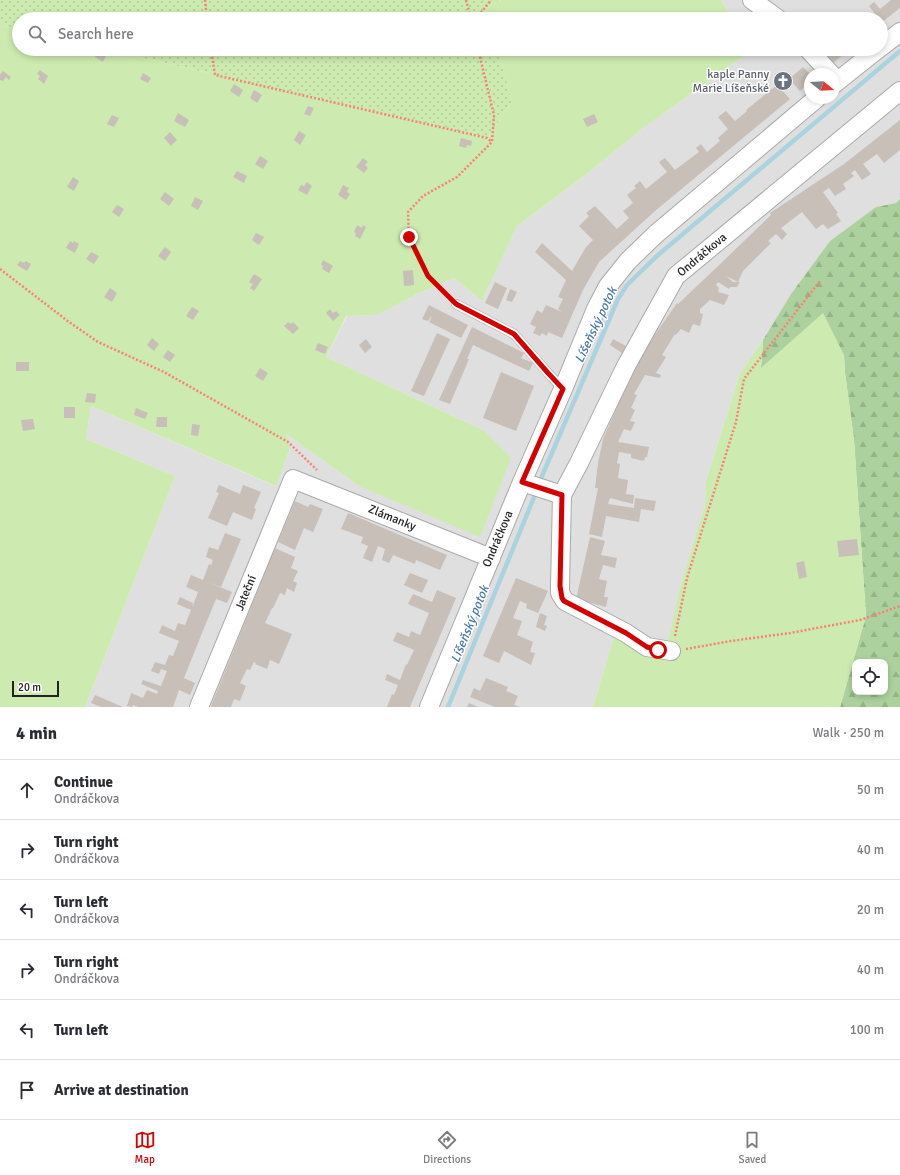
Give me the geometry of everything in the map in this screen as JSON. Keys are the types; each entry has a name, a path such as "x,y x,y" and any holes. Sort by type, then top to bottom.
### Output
{"street":[{"path":"752,0 768,12"},
{"path":"888,41 900,32"},
{"path":"814,56 824,68"},
{"path":"840,75 868,56"},
{"name":"Ondráčkova","path":"429,707 490,558 541,488 579,463 626,366 676,276 900,91"},
{"name":"Ondráčkova","path":"671,651 647,647 626,633 564,601 562,598 560,593 560,579 541,488 563,389 603,295 628,261 656,234 810,104"},
{"name":"Zlámanky","path":"292,479 490,558"},
{"name":"Jateční","path":"199,707 292,479"}],"lane":[{"path":"456,304 514,334 563,389"}],"path":[{"path":"205,0 206,12"},
{"path":"466,0 469,12"},
{"path":"482,12 492,0"},
{"path":"212,56 215,75 487,138 492,142"},
{"path":"456,304 428,276 409,237 408,212 423,196 457,177 492,142 494,115 480,56"},
{"path":"0,269 69,322 98,342 164,372 288,442 322,475"},
{"path":"675,634 686,578 736,422 744,378 820,281"},
{"path":"671,651 798,632 860,620 900,606"}],"shaded area":[{"path":"721,0 900,0 900,199 896,203 876,207 830,241 791,294 763,340 740,373 706,481 705,505 681,583 668,641 664,652 616,632 593,707 85,707 175,476 86,439 91,406 275,486 290,449 286,434 359,486 483,430 326,357 347,316 377,315 417,294 454,278 482,301 517,226 589,172 642,129 743,56 888,56 888,12 728,12"}],"green space":[{"path":"0,0 501,0 487,8 488,12 12,12 12,28 0,25"},
{"path":"501,0 721,0 728,12 488,12 487,8"},
{"path":"0,25 12,28 12,56 134,56 487,138 512,102 500,56 743,56 642,129 589,172 517,226 482,301 454,278 417,294 377,315 346,316 326,357 483,430 511,458 480,537 359,486 286,434 290,448 276,486 91,406 86,439 175,476 85,707 0,707"},
{"path":"134,56 500,56 512,102 487,138"},
{"path":"900,199 900,707 840,707 852,665 852,695 888,695 888,659 854,659 866,616 854,440 844,355 761,368 763,340 791,294 830,241 876,207 896,203"},
{"path":"823,313 844,355 854,440 866,616 854,659 852,659 852,665 840,707 593,707 616,631 664,652 668,641 681,583 705,505 706,481 740,373 763,340 761,368"}],"building":[{"path":"891,0 900,0 900,8 888,17 888,12 874,12 869,6 874,2 880,9"},
{"path":"96,56 106,56 103,62"},
{"path":"825,56 842,56 832,64"},
{"path":"803,67 804,68 804,87 800,91 789,79"},
{"path":"40,70 48,76 44,84 38,79 40,76 37,74"},
{"path":"3,71 11,77 9,80 6,77 3,81 0,80 0,75"},
{"path":"143,73 151,78 148,83 140,79"},
{"name":"kaple Panny Marie Líšeňské","path":"784,77 788,83 782,86 779,80"},
{"path":"234,84 243,90 239,97 230,91"},
{"path":"777,85 790,99 655,211 599,262 583,290 562,338 548,332 547,336 542,333 540,336 533,333 536,327 530,324 537,310 542,313 546,305 562,312 558,309 563,299 558,297 566,280 535,252 542,243 572,271 586,247 593,240 579,226 589,216 586,213 595,206 617,229 629,218 623,211 633,203 627,195 636,188 634,186 640,181 646,189 667,172 659,162 665,158 675,170 699,152 696,148 701,144 707,152 720,141 718,138 728,129 718,117 726,111 735,121"},
{"path":"254,90 262,95 257,103 250,98"},
{"path":"308,106 314,108 310,116 304,114"},
{"path":"178,113 189,120 185,127 174,121"},
{"path":"594,114 598,122 587,127 583,119"},
{"path":"112,115 119,118 114,127 107,124"},
{"path":"900,120 900,150 884,163 877,154 863,164 871,174 862,180 855,170 851,173 854,176 843,184 846,189 835,196 829,188 823,192 838,213 836,214 841,221 828,229 823,224 816,229 802,212 781,228 787,234 782,240 776,234 768,241 771,243 743,271 738,282 740,282 737,287 730,287 729,289 718,282 716,285 719,288 718,292 729,295 724,305 710,300 700,309 700,313 703,314 700,326 693,324 689,333 681,329 676,335 675,334 662,355 666,357 656,373 661,375 660,378 645,375 634,394 637,395 631,408 635,410 630,421 635,422 631,431 624,429 618,442 649,447 647,457 645,457 644,461 631,458 631,454 619,452 617,463 620,464 618,478 628,480 626,494 634,495 633,504 610,498 608,504 634,508 635,498 656,501 654,511 641,509 639,522 606,516 602,537 589,534 598,488 595,488 603,439 625,389 623,388 654,336 677,303 678,304 771,215 770,213 844,164","holes":["726,276 738,282 733,282"]},
{"path":"299,131 306,135 300,145 294,140"},
{"path":"170,132 177,140 171,146 164,138"},
{"path":"461,138 472,141 471,146 467,145 466,148 459,146"},
{"path":"260,156 268,161 263,169 255,164"},
{"path":"363,158 368,162 365,165 368,168 364,173 356,167"},
{"path":"237,171 247,176 244,183 233,177"},
{"path":"73,177 79,181 74,191 67,187"},
{"path":"307,182 312,186 307,195 298,190 301,185 304,186"},
{"path":"343,185 349,188 347,192 350,194 346,200 338,195"},
{"path":"165,192 174,199 169,206 160,199"},
{"path":"195,197 203,201 198,210 191,206"},
{"path":"117,205 124,209 119,217 112,212"},
{"path":"357,225 362,228 363,225 366,227 360,239 355,236 356,233 354,232"},
{"path":"256,233 264,237 259,245 252,240"},
{"path":"70,241 73,243 74,241 79,244 75,253 66,248"},
{"path":"165,247 171,252 165,261 158,256"},
{"path":"91,252 99,256 94,264 86,259"},
{"path":"323,260 333,266 329,273 322,269 323,266 321,265"},
{"path":"20,261 24,263 26,261 31,264 27,271 17,265"},
{"path":"413,270 414,285 404,286 403,271"},
{"path":"254,274 262,279 254,291 250,288 253,284 249,282"},
{"path":"495,282 507,288 498,309 485,303"},
{"path":"110,288 117,293 112,302 104,297"},
{"path":"510,289 517,292 512,302 506,300"},
{"path":"429,305 468,325 461,338 429,322 433,314 428,321 422,319"},
{"path":"192,307 199,311 193,320 186,316"},
{"path":"330,309 333,313 336,311 340,315 333,321 326,313"},
{"path":"288,322 291,324 293,322 299,328 293,334 284,326"},
{"path":"472,327 524,353 521,358 533,363 529,371 473,345 467,359 469,359 450,404 439,400"},
{"path":"437,333 450,339 424,396 411,391"},
{"path":"152,338 159,344 154,351 147,345"},
{"path":"366,339 372,347 365,353 359,345"},
{"path":"613,339 626,346 622,353 610,345"},
{"path":"318,343 328,347 325,354 315,350"},
{"path":"168,350 175,355 170,362 163,357"},
{"path":"16,362 29,362 29,371 16,371"},
{"path":"260,368 268,373 263,381 255,376"},
{"path":"501,372 534,386 516,431 483,418"},
{"path":"87,393 96,394 95,403 85,402"},
{"path":"64,407 75,407 75,418 64,418"},
{"path":"136,408 148,413 145,419 134,415"},
{"path":"157,417 167,417 167,427 156,427"},
{"path":"33,419 35,429 23,431 21,420"},
{"path":"192,424 200,425 198,436 191,435"},
{"path":"219,485 240,494 243,485 261,492 254,508 256,509 252,520 233,512 227,526 208,518 219,493 216,492"},
{"path":"295,501 308,507 310,504 323,509 313,532 304,528 295,550 278,542"},
{"path":"348,513 447,555 440,570 416,560 415,564 393,555 389,563 382,560 385,549 378,546 372,562 363,558 368,546 361,543 363,537 341,529"},
{"path":"225,533 241,539 221,587 205,581 232,592 227,603 216,599 202,633 184,678 195,683 190,695 179,690 173,707 127,706 131,693 143,698 147,690 157,694 158,691 141,684 143,680 161,686 167,671 161,669 159,674 151,671 155,662 165,665 169,655 173,656 179,641 159,633 162,625 175,631 178,623 185,625 191,610 177,604 180,597 193,603 192,608 198,592 186,587 191,575 203,580 209,564 211,565 213,560 206,557 209,547 218,550"},
{"path":"590,537 605,541 601,555 617,558 615,568 603,565 599,579 607,581 604,597 608,597 606,607 576,599"},
{"path":"857,539 859,555 839,557 837,541"},
{"path":"275,548 295,557 291,568 298,571 293,581 297,583 294,592 287,588 285,595 280,593 265,623 292,634 279,664 270,660 267,669 255,664 256,663 254,662 250,670 247,669 240,683 246,686 240,701 234,699 231,707 212,707 211,706"},
{"path":"804,561 807,577 799,579 796,563"},
{"path":"410,573 428,580 422,593 404,585"},
{"path":"516,578 548,591 538,613 526,608 527,604 520,601 513,618 522,621 517,635 533,642 530,652 535,653 531,665 504,651 499,663 483,656"},
{"path":"437,590 456,598 410,707 387,707 392,694 394,695 398,685 385,680 387,674 400,680 406,664 407,665 414,650 393,641 397,632 409,637 411,631 420,635 429,613 408,604 413,594 432,602"},
{"path":"540,613 547,616 544,625 547,626 545,631 536,627"},
{"path":"486,678 508,687 506,691 518,696 514,705 520,707 495,707 470,697 474,688 480,691"},
{"path":"95,695 123,707 101,707 91,703"},
{"path":"469,703 478,707 467,707"}],"waterway":[{"name":"Líšeňský potok","path":"539,483 618,299 627,285 658,255 900,51"},
{"name":"Líšeňský potok","path":"448,707 537,490"}],"place":[{"name":"kaple Panny Marie Líšeňské","path":"783,81"}],"route":[{"path":"409,237 428,276 456,304 514,334 563,389 522,482 562,495 560,593 562,598 564,601 626,633 647,647 658,650"}]}
